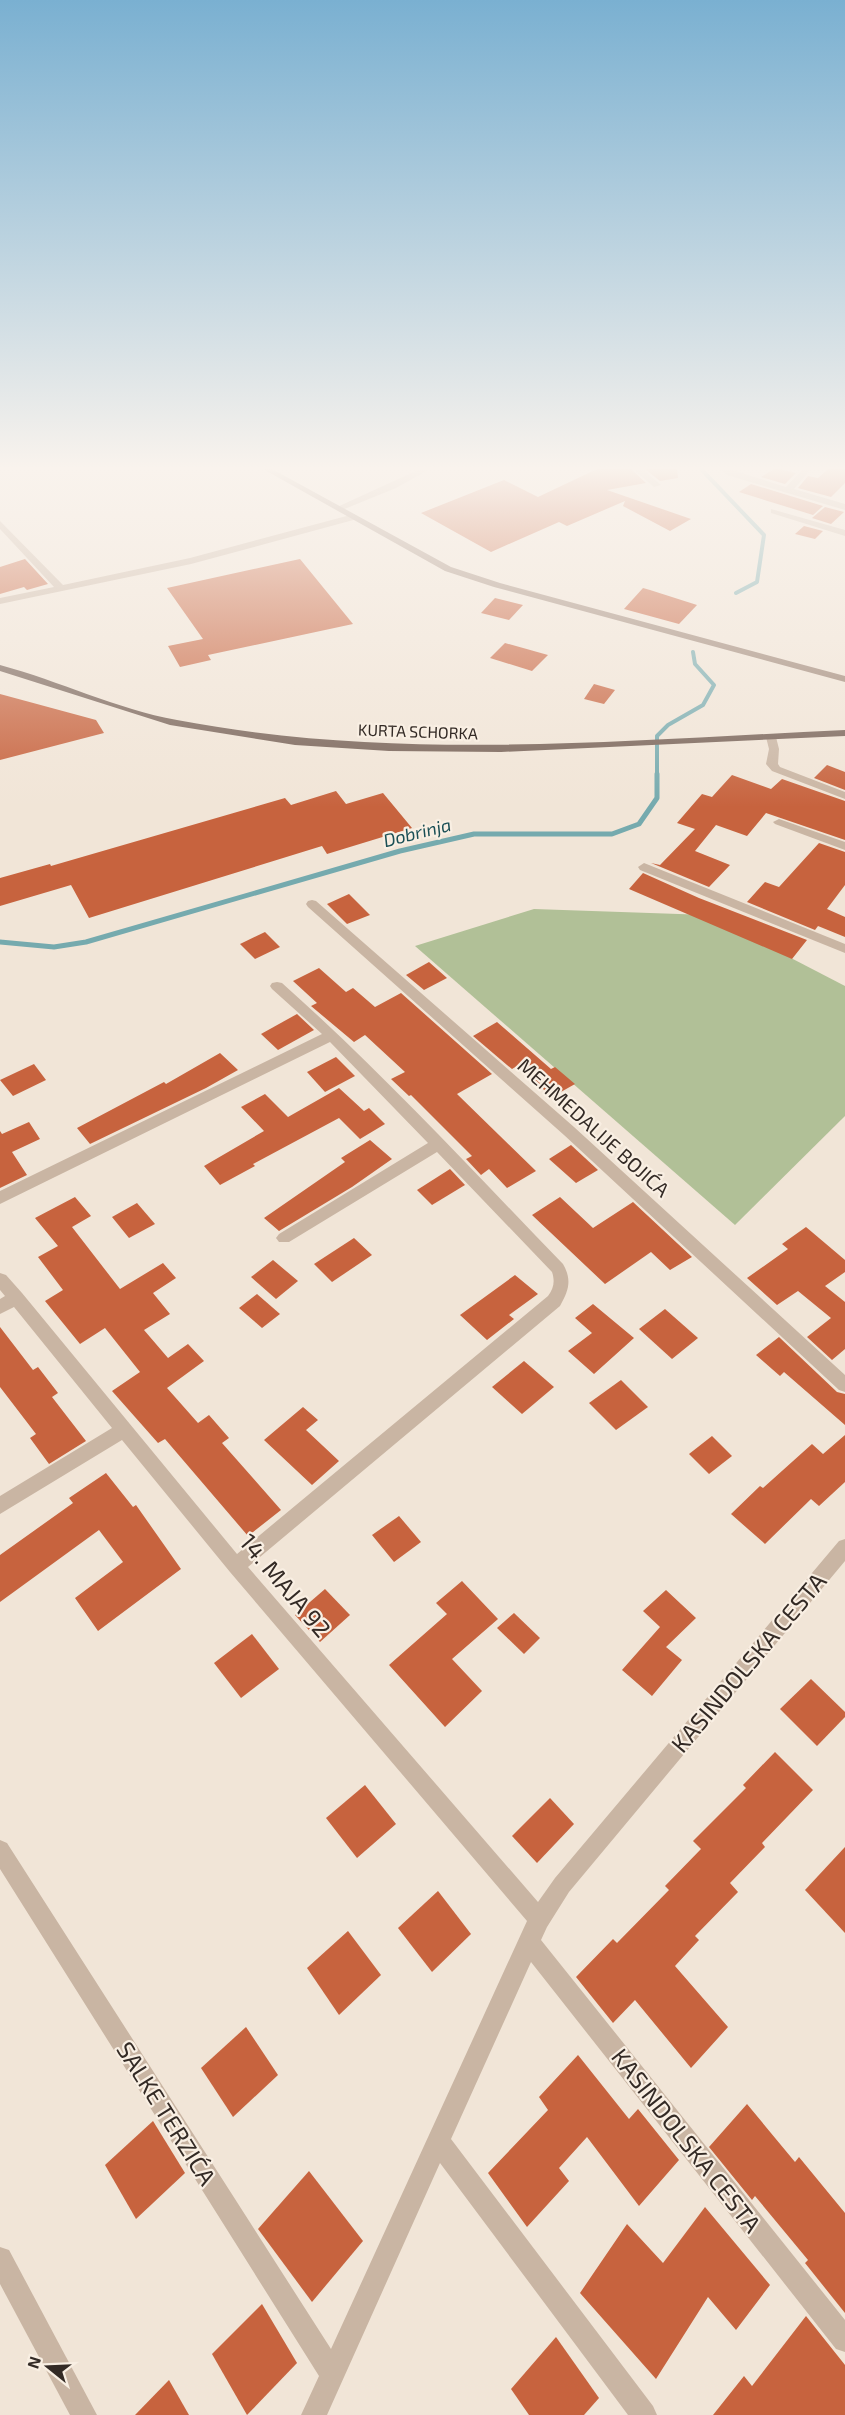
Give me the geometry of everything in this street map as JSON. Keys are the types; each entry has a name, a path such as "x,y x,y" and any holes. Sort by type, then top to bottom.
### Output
{"main road":[{"name":"KURTA SCHORKA","path":"0,668 164,720 260,738 378,748 448,750 615,745 845,733"}],"street":[{"path":"54,582 61,589"},
{"path":"0,601 95,582"},
{"path":"487,582 845,679"},
{"path":"771,737 774,749 773,767 845,796"},
{"path":"779,822 845,846"},
{"path":"644,867 845,949"},
{"name":"MEHMEDALIJE BOJIĆA","path":"312,904 568,1131 845,1385"},
{"path":"236,1566 554,1301 562,1288 562,1277 558,1268 332,1035 277,986"},
{"path":"0,1198 332,1035"},
{"path":"284,1238 439,1144"},
{"name":"14. MAJA 92","path":"0,1279 8,1302 123,1431 539,1919"},
{"path":"0,1506 123,1431"},
{"name":"KASINDOLSKA CESTA","path":"314,2415 539,1919 562,1885 843,1554"},
{"name":"SALKE TERZIĆA","path":"0,1850 333,2375"},
{"name":"KASINDOLSKA CESTA","path":"528,1941 845,2340"},
{"path":"438,2140 644,2415"},
{"path":"0,2259 84,2415"}],"green space":[{"path":"534,909 708,915 845,986 845,1116 735,1225 415,946"}],"building":[{"path":"0,582 46,582 48,584 27,590 24,587 0,594"},
{"path":"196,582 319,582 353,624 208,655 211,660 180,667 168,646 203,639 167,588"},
{"path":"643,588 697,605 679,624 624,609"},
{"path":"495,598 523,605 509,620 481,613"},
{"path":"505,643 548,655 532,671 490,658"},
{"path":"594,684 615,690 604,704 584,699"},
{"path":"0,694 96,720 104,733 0,760"},
{"path":"827,765 845,772 845,790 814,778"},
{"path":"732,775 771,789 782,779 845,801 845,840 766,813 747,836 716,825 695,851 730,865 709,887 651,863 660,865 695,829 677,823 702,794 712,797"},
{"path":"336,791 346,804 383,793 412,828 327,854 322,846 89,918 71,885 0,906 0,878 50,864 51,866 285,798 291,805"},
{"path":"819,843 845,852 845,885 827,909 845,917 845,937 818,926 815,930 747,902 765,882 779,887"},
{"path":"643,873 699,898 807,940 792,959 629,889"},
{"path":"349,894 370,915 347,924 327,904"},
{"path":"265,932 280,947 255,959 240,944"},
{"path":"429,962 447,978 424,990 406,975"},
{"path":"319,968 346,992 353,988 375,1007 401,993 492,1074 457,1094 536,1171 507,1188 489,1169 481,1175 466,1159 472,1156 411,1095 409,1096 391,1079 405,1072 365,1035 354,1042 311,1006 317,1003 293,981"},
{"path":"297,1014 314,1030 278,1050 261,1034"},
{"path":"497,1022 551,1069 555,1067 575,1084 552,1097 517,1066 512,1069 473,1036"},
{"path":"220,1053 238,1070 90,1144 77,1128 164,1082 166,1084"},
{"path":"336,1057 355,1076 325,1092 307,1072"},
{"path":"34,1064 46,1080 13,1096 0,1080"},
{"path":"339,1088 364,1111 369,1108 385,1124 360,1139 339,1118 253,1164 255,1166 220,1185 204,1166 264,1131 241,1107 265,1094 288,1117"},
{"path":"29,1122 40,1139 12,1152 27,1175 0,1188 0,1131 2,1134"},
{"path":"370,1140 392,1159 352,1187 279,1231 264,1218 345,1162 341,1158"},
{"path":"571,1145 598,1170 576,1183 549,1159"},
{"path":"450,1169 465,1185 432,1205 417,1190"},
{"path":"75,1197 91,1216 72,1227 120,1289 163,1263 176,1278 153,1293 170,1314 144,1330 168,1358 188,1344 204,1361 167,1388 198,1423 209,1415 229,1438 222,1443 281,1510 248,1536 165,1439 158,1443 112,1391 140,1372 105,1328 80,1344 45,1301 63,1290 38,1257 58,1246 35,1218"},
{"path":"560,1197 593,1228 633,1202 692,1257 670,1270 651,1252 605,1284 532,1215"},
{"path":"137,1203 155,1224 129,1238 112,1217"},
{"path":"806,1227 845,1260 845,1272 825,1286 845,1302 845,1349 832,1360 807,1337 831,1318 798,1291 777,1305 747,1278 788,1249 782,1244"},
{"path":"354,1238 372,1255 332,1282 314,1264"},
{"path":"273,1260 298,1281 276,1299 251,1277"},
{"path":"515,1275 538,1294 509,1315 514,1319 487,1340 460,1315"},
{"path":"257,1294 280,1314 262,1328 239,1308"},
{"path":"593,1304 634,1338 594,1374 568,1351 592,1333 575,1318"},
{"path":"665,1309 698,1338 672,1359 639,1329"},
{"path":"0,1327 33,1370 38,1367 58,1393 52,1397 86,1441 49,1464 30,1438 36,1434 0,1387"},
{"path":"779,1337 837,1392 845,1394 845,1425 784,1372 780,1376 756,1355"},
{"path":"524,1361 554,1387 522,1414 492,1387"},
{"path":"621,1380 648,1407 616,1430 589,1403"},
{"path":"303,1407 318,1420 306,1430 339,1461 312,1485 264,1440"},
{"path":"845,1435 845,1482 819,1506 811,1499 765,1544 731,1514 760,1486 763,1488 812,1444 823,1454"},
{"path":"712,1436 732,1456 709,1474 689,1454"},
{"path":"106,1473 133,1507 136,1505 181,1569 98,1631 75,1598 123,1562 99,1530 0,1602 0,1555 73,1503 69,1498"},
{"path":"399,1516 421,1542 394,1562 372,1535"},
{"path":"462,1581 498,1619 452,1659 482,1691 445,1727 389,1665 447,1614 436,1603"},
{"path":"325,1589 350,1615 320,1642 295,1615"},
{"path":"666,1590 696,1618 666,1647 682,1660 652,1696 622,1670 660,1627 643,1611"},
{"path":"514,1613 540,1638 524,1654 497,1628"},
{"path":"252,1634 279,1669 241,1698 214,1663"},
{"path":"811,1679 845,1712 845,1717 817,1746 780,1709"},
{"path":"775,1752 813,1790 762,1843 765,1847 730,1883 738,1892 695,1936 699,1940 675,1966 728,2027 691,2068 635,2000 613,2023 576,1977 613,1939 617,1943 669,1890 665,1886 701,1849 693,1841 746,1788 743,1785"},
{"path":"365,1785 396,1824 357,1858 326,1818"},
{"path":"550,1798 574,1824 537,1863 512,1836"},
{"path":"845,1847 845,1933 805,1890"},
{"path":"438,1891 471,1934 432,1972 398,1928"},
{"path":"348,1931 381,1975 339,2015 307,1968"},
{"path":"246,2027 278,2075 233,2117 201,2068"},
{"path":"578,2055 629,2119 638,2109 679,2160 639,2206 587,2137 559,2168 569,2181 527,2227 488,2173 548,2110 539,2097"},
{"path":"747,2104 795,2162 799,2157 845,2213 845,2313 805,2263 808,2260 755,2196 752,2200 709,2147"},
{"path":"153,2121 185,2173 136,2219 105,2165"},
{"path":"309,2171 363,2241 312,2302 258,2229"},
{"path":"705,2207 770,2285 736,2330 708,2297 656,2379 580,2293 627,2224 663,2263"},
{"path":"262,2304 297,2363 247,2415 212,2354"},
{"path":"806,2316 845,2365 845,2415 713,2415 744,2376 752,2386"},
{"path":"556,2337 599,2398 584,2415 529,2415 511,2389"},
{"path":"169,2380 189,2415 135,2415"}],"waterway":[{"name":"Dobrinja","path":"736,593 757,582"},
{"name":"Dobrinja","path":"0,942 54,947 86,942 400,851 474,834 612,834 639,824 657,798 657,736 668,725 703,705 714,685 695,664 693,652"}]}
